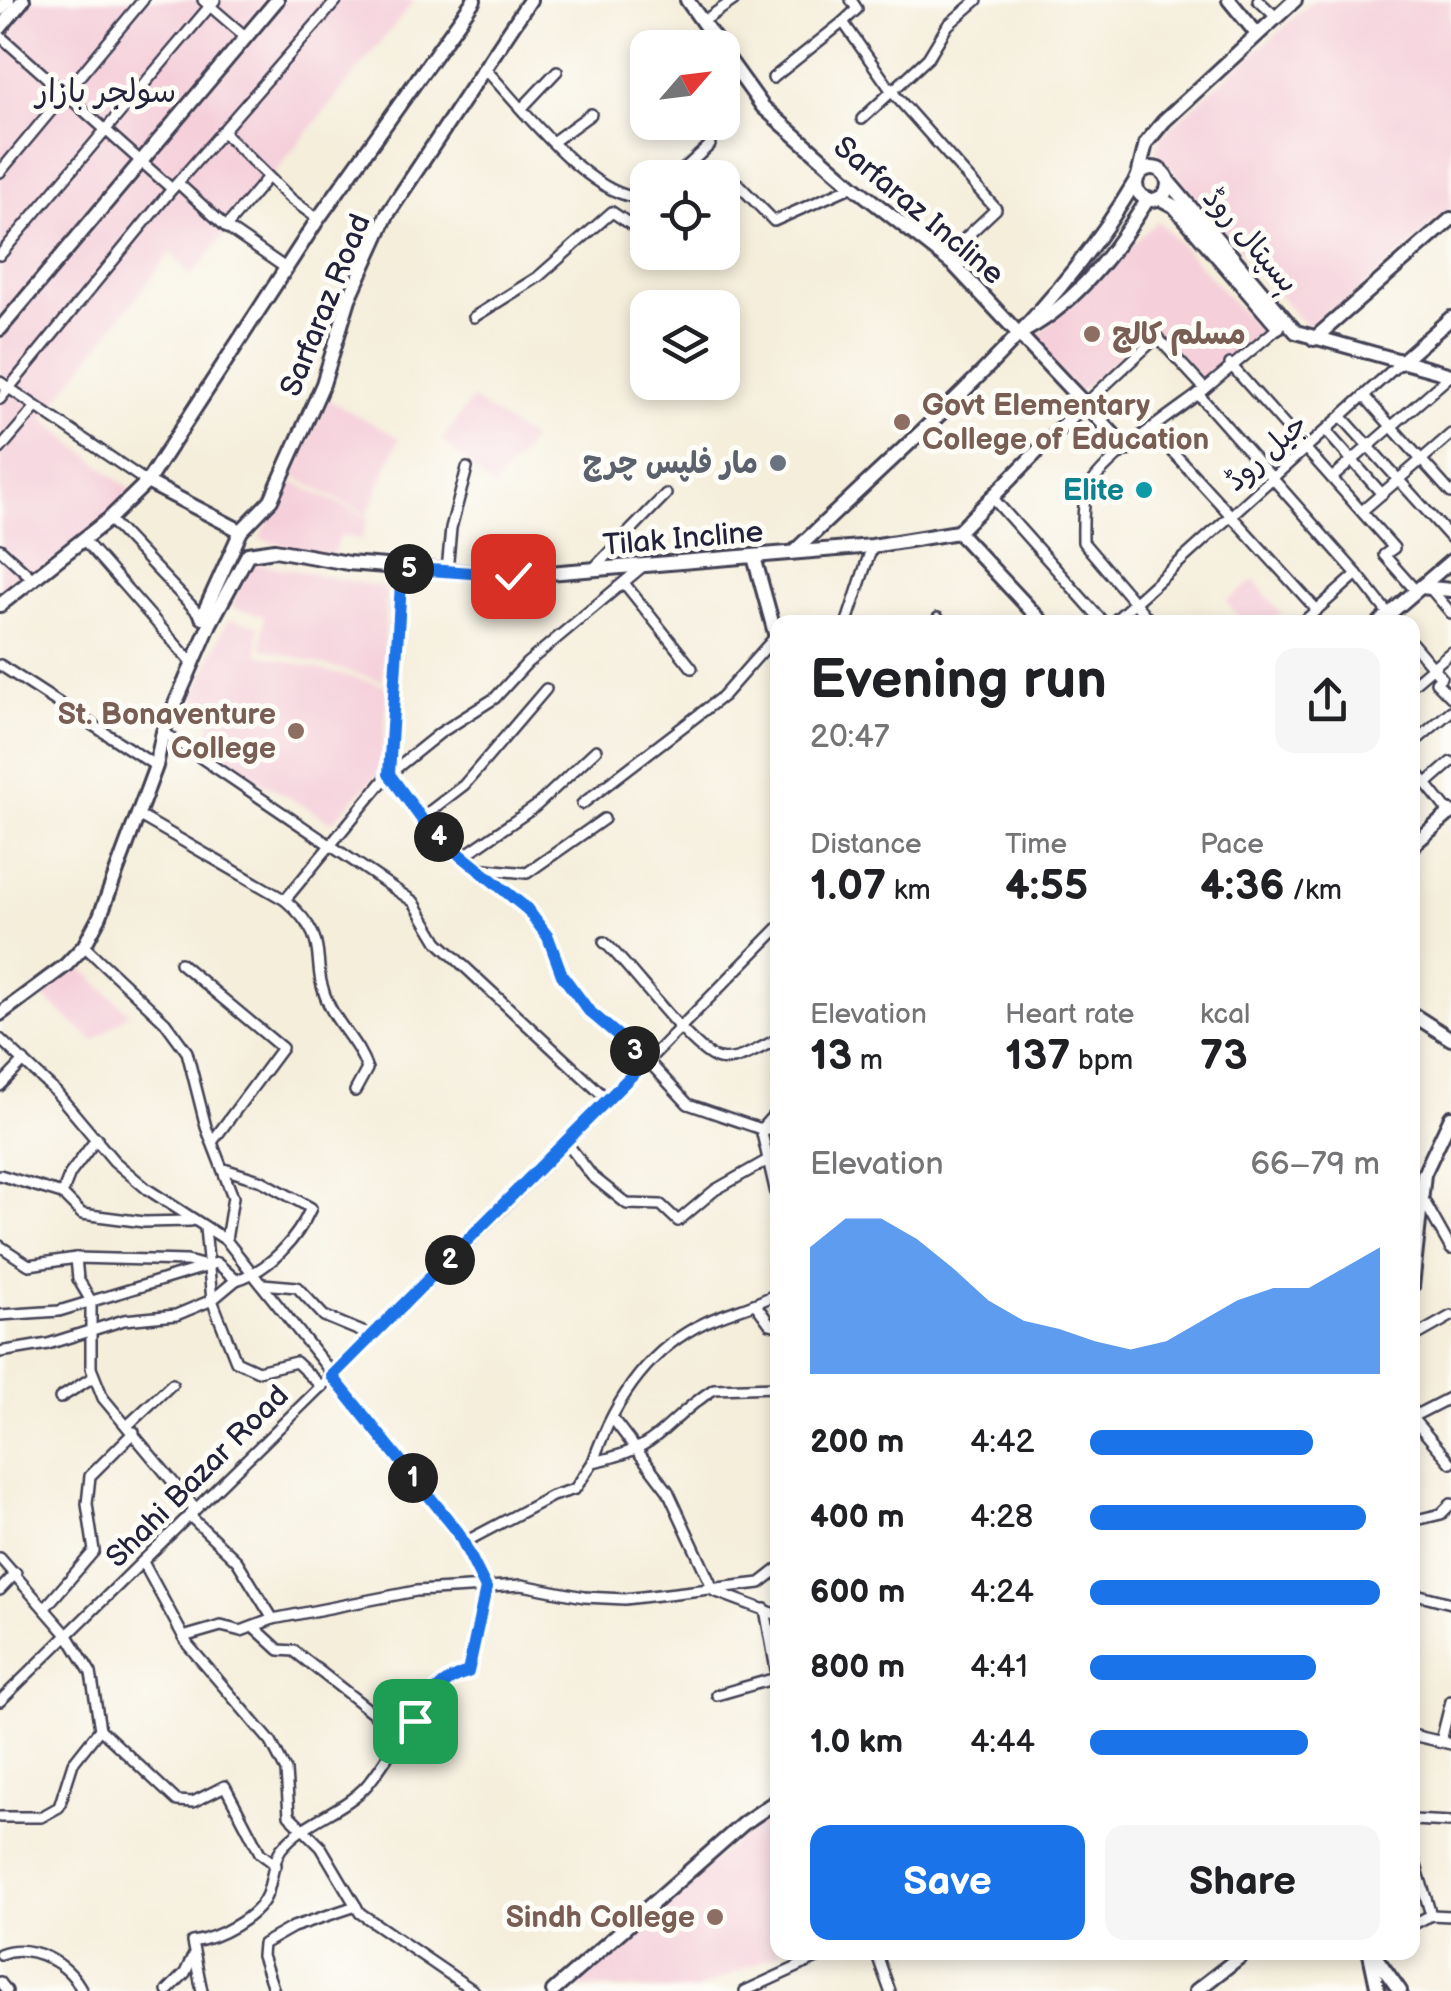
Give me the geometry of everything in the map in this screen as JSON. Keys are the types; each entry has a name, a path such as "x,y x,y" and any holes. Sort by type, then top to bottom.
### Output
{"street":[{"path":"0,10 8,0"},
{"path":"0,28 23,0"},
{"path":"0,172 142,0"},
{"path":"1,325 277,0"},
{"path":"0,398 4,384 337,0"},
{"path":"0,605 109,519 146,482 318,218 474,0"},
{"name":"Sarfaraz Road","path":"206,620 241,532 271,500 323,384 350,299 388,215 424,154 530,0"},
{"name":"Sarfaraz Incline","path":"687,0 708,30"},
{"path":"702,22 734,0"},
{"path":"773,78 857,9 851,0"},
{"path":"862,120 928,58 948,25 978,0"},
{"path":"1229,0 1257,34"},
{"path":"1258,0 1276,18"},
{"path":"0,255 209,2 246,37"},
{"path":"793,553 1020,334 1083,258 1137,178 1153,134 1289,2"},
{"path":"843,22 894,93 996,209 945,257"},
{"path":"0,36 140,161 288,269"},
{"path":"485,69 589,177 630,198"},
{"path":"522,108 557,71"},
{"name":"Sarfaraz Incline","path":"740,74 763,107 852,186 945,257 1020,334 1082,406 1127,449"},
{"path":"554,141 591,114"},
{"path":"222,131 318,218"},
{"path":"1137,178 1157,168 1149,150 1153,134"},
{"path":"694,160 710,145"},
{"name":"ہسپتال روڈ","path":"1157,168 1296,332"},
{"path":"226,227 268,176"},
{"name":"ہسپتال روڈ","path":"1137,178 1140,194 1172,204 1278,326"},
{"path":"1020,334 1045,320 1091,277 1168,180"},
{"path":"740,186 774,221 852,186"},
{"path":"474,316 538,278 612,212 630,224"},
{"path":"1314,339 1451,220"},
{"name":"جیل روڈ","path":"1121,615 1451,318"},
{"path":"1144,615 1083,542 1086,493 1093,480 1151,428 1202,392 1278,326 1451,375"},
{"path":"1035,615 958,532 1082,406 1157,337 1274,480 1358,574 1385,615"},
{"path":"1230,364 1394,548 1384,555 1451,612"},
{"path":"1332,478 1451,375"},
{"path":"4,384 146,482 241,532"},
{"path":"1364,396 1451,494"},
{"path":"0,448 36,408"},
{"path":"1342,417 1451,538"},
{"path":"1151,428 1317,610"},
{"path":"1326,431 1382,494"},
{"path":"1362,511 1451,434"},
{"path":"447,571 451,528 467,468"},
{"path":"591,571 666,494"},
{"path":"991,496 1097,615"},
{"path":"0,1014 84,946 138,815 156,766 163,732 206,620 109,519"},
{"name":"Tilak Incline","path":"206,620 248,554 275,550 402,568 513,576 872,546 958,532"},
{"path":"84,540 192,663"},
{"path":"850,615 872,546"},
{"path":"0,549 33,579"},
{"path":"754,556 770,617"},
{"path":"1393,615 1451,561"},
{"path":"285,900 389,774 440,732 495,698 526,663 642,567"},
{"path":"402,568 389,774 421,818 473,867 527,909 548,937 562,975 589,1011 647,1060 688,1104 770,1129"},
{"path":"1311,615 1358,574"},
{"path":"624,582 692,668"},
{"path":"1422,589 1451,590"},
{"path":"582,804 723,696 770,646"},
{"path":"1420,678 1451,652"},
{"path":"1420,653 1440,677 1436,682 1451,697"},
{"path":"0,665 156,766"},
{"path":"421,818 464,785 546,689"},
{"path":"1420,737 1451,710"},
{"path":"163,732 414,902 438,942 608,1101"},
{"path":"462,857 535,806 596,750"},
{"path":"1427,783 1451,762"},
{"path":"1420,775 1450,814 1420,838"},
{"path":"138,815 285,900 314,930 330,1006 361,1052 367,1069 355,1091"},
{"path":"473,867 526,873 604,819"},
{"name":"Shahi Bazar Road","path":"0,1701 192,1518 770,936"},
{"path":"604,942 630,964 677,1026 715,1060 732,1059 770,1042"},
{"path":"84,946 178,1036 187,1052 212,1142 233,1196 226,1240"},
{"path":"180,963 282,1048 212,1142"},
{"path":"1420,1019 1451,1039"},
{"path":"0,1039 125,1170 226,1240 372,1421 463,1544 486,1588 468,1672 450,1676 356,1796 317,1816 279,1850 266,1899 210,1940 192,1942 202,1991"},
{"path":"0,1086 24,1061"},
{"path":"1420,1214 1424,1174 1451,1117"},
{"path":"761,1129 770,1119"},
{"path":"761,1129 770,1175"},
{"path":"62,1194 96,1138"},
{"path":"566,1142 592,1176 627,1204 660,1206 678,1221 715,1190 766,1161"},
{"path":"0,1352 124,1320 176,1316 212,1300 236,1280 253,1275 291,1242 311,1208 262,1181 234,1176 224,1169"},
{"path":"0,1175 62,1194 82,1214 144,1222 194,1221"},
{"path":"1422,1196 1451,1250"},
{"path":"205,1228 212,1300 236,1361 258,1371 296,1362 322,1387"},
{"path":"0,1246 29,1265 76,1258 186,1261 206,1266"},
{"path":"76,1258 78,1279 91,1301 93,1377 102,1398 192,1506 192,1518 237,1562 273,1620"},
{"path":"0,1316 59,1311 216,1263 236,1280"},
{"path":"262,1284 298,1287 324,1316 372,1336"},
{"path":"463,1544 552,1496 576,1489 631,1382 658,1354 706,1322 770,1297"},
{"path":"756,1305 770,1324"},
{"path":"1420,1333 1451,1316"},
{"path":"60,1398 93,1377"},
{"path":"45,1608 94,1551 87,1504 90,1476 172,1384"},
{"path":"593,1462 635,1452 660,1437 714,1388 770,1387"},
{"path":"1420,1414 1451,1397"},
{"path":"613,1419 668,1491 714,1591 732,1601 770,1612"},
{"path":"1420,1428 1451,1463"},
{"path":"1440,1453 1451,1447"},
{"path":"1420,1519 1440,1514 1451,1504"},
{"path":"0,1558 69,1637 91,1673 100,1730 177,1801 193,1802 225,1786 260,1853 276,1865"},
{"path":"144,1564 183,1637 271,1742 286,1771 289,1814 321,1847 356,1906 474,1991"},
{"path":"0,1590 16,1573"},
{"path":"183,1637 221,1626 242,1631 273,1620 416,1590 522,1584 624,1598 714,1591 760,1582 770,1575"},
{"path":"1420,1595 1451,1603"},
{"path":"764,1609 770,1642"},
{"path":"254,1626 279,1650 294,1651 401,1736"},
{"path":"717,1695 770,1682"},
{"path":"1420,1737 1446,1742 1451,1700"},
{"path":"0,1817 41,1817 59,1807 73,1764 100,1730"},
{"path":"553,1991 744,1823 770,1805"},
{"path":"1420,1820 1451,1822"},
{"path":"1420,1879 1431,1915"},
{"path":"274,1991 262,1956 263,1944 293,1926 356,1906"},
{"path":"1420,1921 1431,1915 1451,1916"},
{"path":"0,1954 21,1952 56,1960 72,1972 82,1991"},
{"path":"170,1989 185,1973 193,1954"},
{"path":"746,1991 813,1960"},
{"path":"879,1960 890,1991"},
{"path":"1196,1991 1236,1960"},
{"path":"1372,1960 1378,1991"},
{"path":"1377,1960 1400,1991"},
{"path":"0,1982 7,1991"}],"shaded area":[{"name":"سولجر بازار","path":"7,0 415,0 191,276 171,252 43,418 136,495 0,605 0,9"},
{"path":"1314,0 1451,0 1451,209 1312,334 1155,150 1160,136"},
{"path":"1158,220 1260,332 1202,380 1152,326 1079,392 1032,341"},
{"path":"327,399 399,438 367,515 293,476"},
{"path":"472,399 532,440 493,489 442,440"},
{"path":"291,481 368,517 362,539 340,536 330,560 259,538"},
{"path":"250,562 386,588 383,681 262,648 264,616 231,607"},
{"path":"1254,580 1281,614 1237,615 1226,602"},
{"name":"St. Bonaventure College","path":"228,619 258,625 258,654 388,686 381,771 332,822 203,748 214,713 194,697"},
{"path":"78,964 129,1013 94,1041 39,993"},
{"name":"Sindh College","path":"770,1817 770,1957 695,1991 571,1987 750,1829"}],"place":[{"name":"مسلم کالج","path":"1092,334"},
{"name":"Govt Elementary College of Education","path":"902,422"},
{"name":"مار فلپس چرچ","path":"778,463"},
{"name":"Elite","path":"1144,490"},
{"name":"St. Bonaventure College","path":"296,731"},
{"name":"Sindh College","path":"715,1917"}],"district":[{"name":"سولجر بازار","path":"106,91"}],"route":[{"path":"415,1721 429,1697 450,1676 468,1672 486,1588 458,1532 332,1376 647,1060 589,1011 562,975 548,937 527,909 500,891 429,829 389,774 398,689 402,568 513,576"}]}
